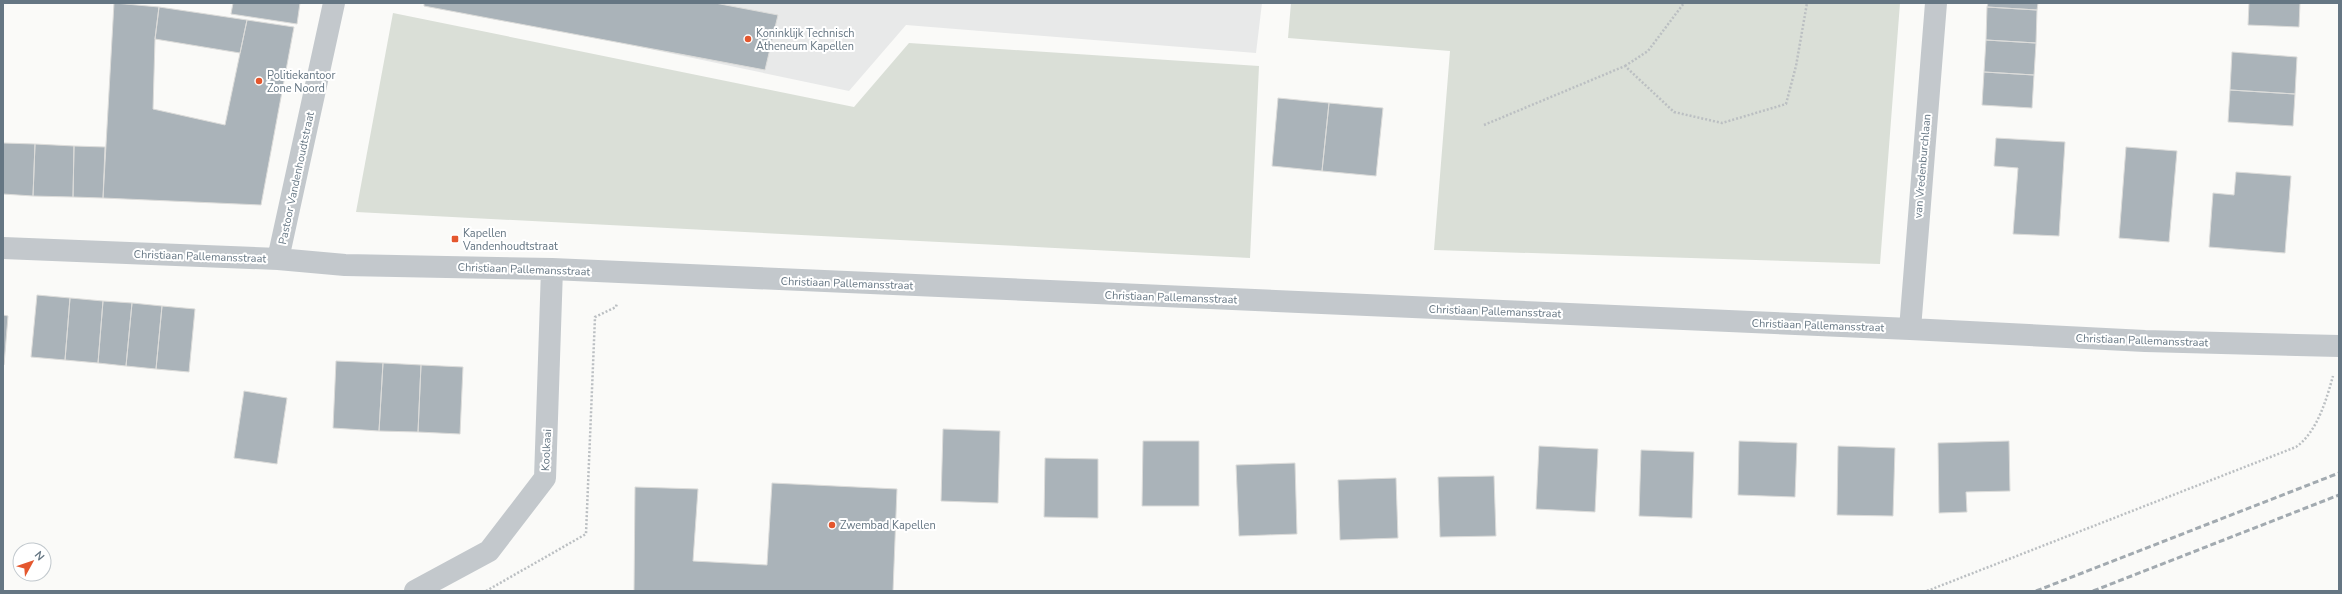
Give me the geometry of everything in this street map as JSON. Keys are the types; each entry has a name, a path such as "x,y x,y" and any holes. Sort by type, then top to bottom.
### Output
{"street":[{"name":"Pastoor Vandenhoudtstraat","path":"278,259 334,3"},
{"name":"van Vredenburchlaan","path":"1910,329 1936,3"},
{"name":"Christiaan Pallemansstraat","path":"3,248 278,259 345,265 552,269 1910,329 2145,341 2339,346"},
{"name":"Koolkaai","path":"414,591 489,551 545,478 552,269"}],"path":[{"path":"1484,125 1625,66 1648,51 1684,3"},
{"path":"1625,66 1674,112 1722,123 1786,104 1807,3"},
{"path":"1927,591 2296,447 2309,435 2326,400 2334,372"}],"shaded area":[{"name":"Koninklijk Technisch Atheneum Kapellen","path":"431,3 1262,3 1256,53 906,25 849,91"},
{"path":"1291,3 1900,3 1880,264 1434,250 1450,51 1288,38"},
{"path":"393,13 854,107 909,43 1259,66 1250,258 356,212"}],"building":[{"name":"Politiekantoor Zone Noord","path":"114,3 159,7 155,39 153,109 225,125 247,20 294,27 261,205 103,198"},
{"path":"233,3 300,3 297,24 231,14"},
{"path":"424,3 715,3 778,15 765,70 424,6"},
{"path":"1988,3 2038,3 2037,10 1987,7"},
{"path":"2249,3 2300,3 2299,27 2248,25"},
{"path":"159,7 247,20 240,53 155,39"},
{"path":"1987,7 2037,10 2036,43 1986,40"},
{"path":"1986,40 2036,43 2034,75 1984,72"},
{"path":"2232,52 2297,57 2295,94 2230,90"},
{"path":"1984,72 2034,75 2032,108 1982,105"},
{"path":"2230,90 2295,94 2293,126 2228,122"},
{"path":"1278,98 1329,103 1322,171 1272,166"},
{"path":"1329,103 1383,108 1376,176 1322,171"},
{"path":"1996,138 2065,142 2059,236 2013,234 2018,168 1994,166"},
{"path":"3,143 35,144 33,196 3,194"},
{"path":"35,144 74,146 73,197 33,196"},
{"path":"74,146 105,147 103,198 73,197"},
{"path":"2126,147 2177,151 2169,242 2119,238"},
{"path":"2236,172 2291,176 2285,253 2209,247 2213,193 2234,195"},
{"path":"37,295 70,298 65,360 31,357"},
{"path":"70,298 103,301 98,363 65,360"},
{"path":"103,301 132,303 126,366 98,363"},
{"path":"132,303 162,306 156,369 126,366"},
{"path":"162,306 195,309 189,372 156,369"},
{"path":"3,315 8,316 4,365 3,365"},
{"path":"336,361 383,363 379,431 333,428"},
{"path":"383,363 421,365 418,432 379,431"},
{"path":"421,365 463,367 460,434 418,432"},
{"path":"244,391 287,398 277,464 234,458"},
{"path":"943,429 1000,431 998,503 941,501"},
{"path":"1143,441 1199,441 1199,506 1142,506"},
{"path":"1739,441 1797,443 1795,497 1738,495"},
{"path":"2009,441 2010,491 1966,492 1967,512 1939,513 1938,443"},
{"path":"1539,446 1598,449 1595,512 1536,509"},
{"path":"1838,446 1895,448 1893,516 1837,515"},
{"path":"1641,450 1694,452 1692,518 1639,516"},
{"path":"1045,458 1098,459 1098,518 1044,517"},
{"path":"1295,463 1297,534 1239,536 1236,465"},
{"path":"1494,476 1496,536 1440,537 1438,477"},
{"path":"1396,478 1398,538 1340,540 1338,480"},
{"name":"Zwembad Kapellen","path":"772,483 897,489 893,591 634,591 635,487 698,489 693,561 767,565"}],"railway":[{"path":"2036,591 2339,473"},
{"path":"2093,591 2339,495"}],"place":[{"name":"Koninklijk Technisch Atheneum Kapellen","path":"748,39"},
{"name":"Politiekantoor Zone Noord","path":"259,81"},
{"name":"Kapellen Vandenhoudtstraat","path":"455,239"},
{"name":"Zwembad Kapellen","path":"832,525"}]}
